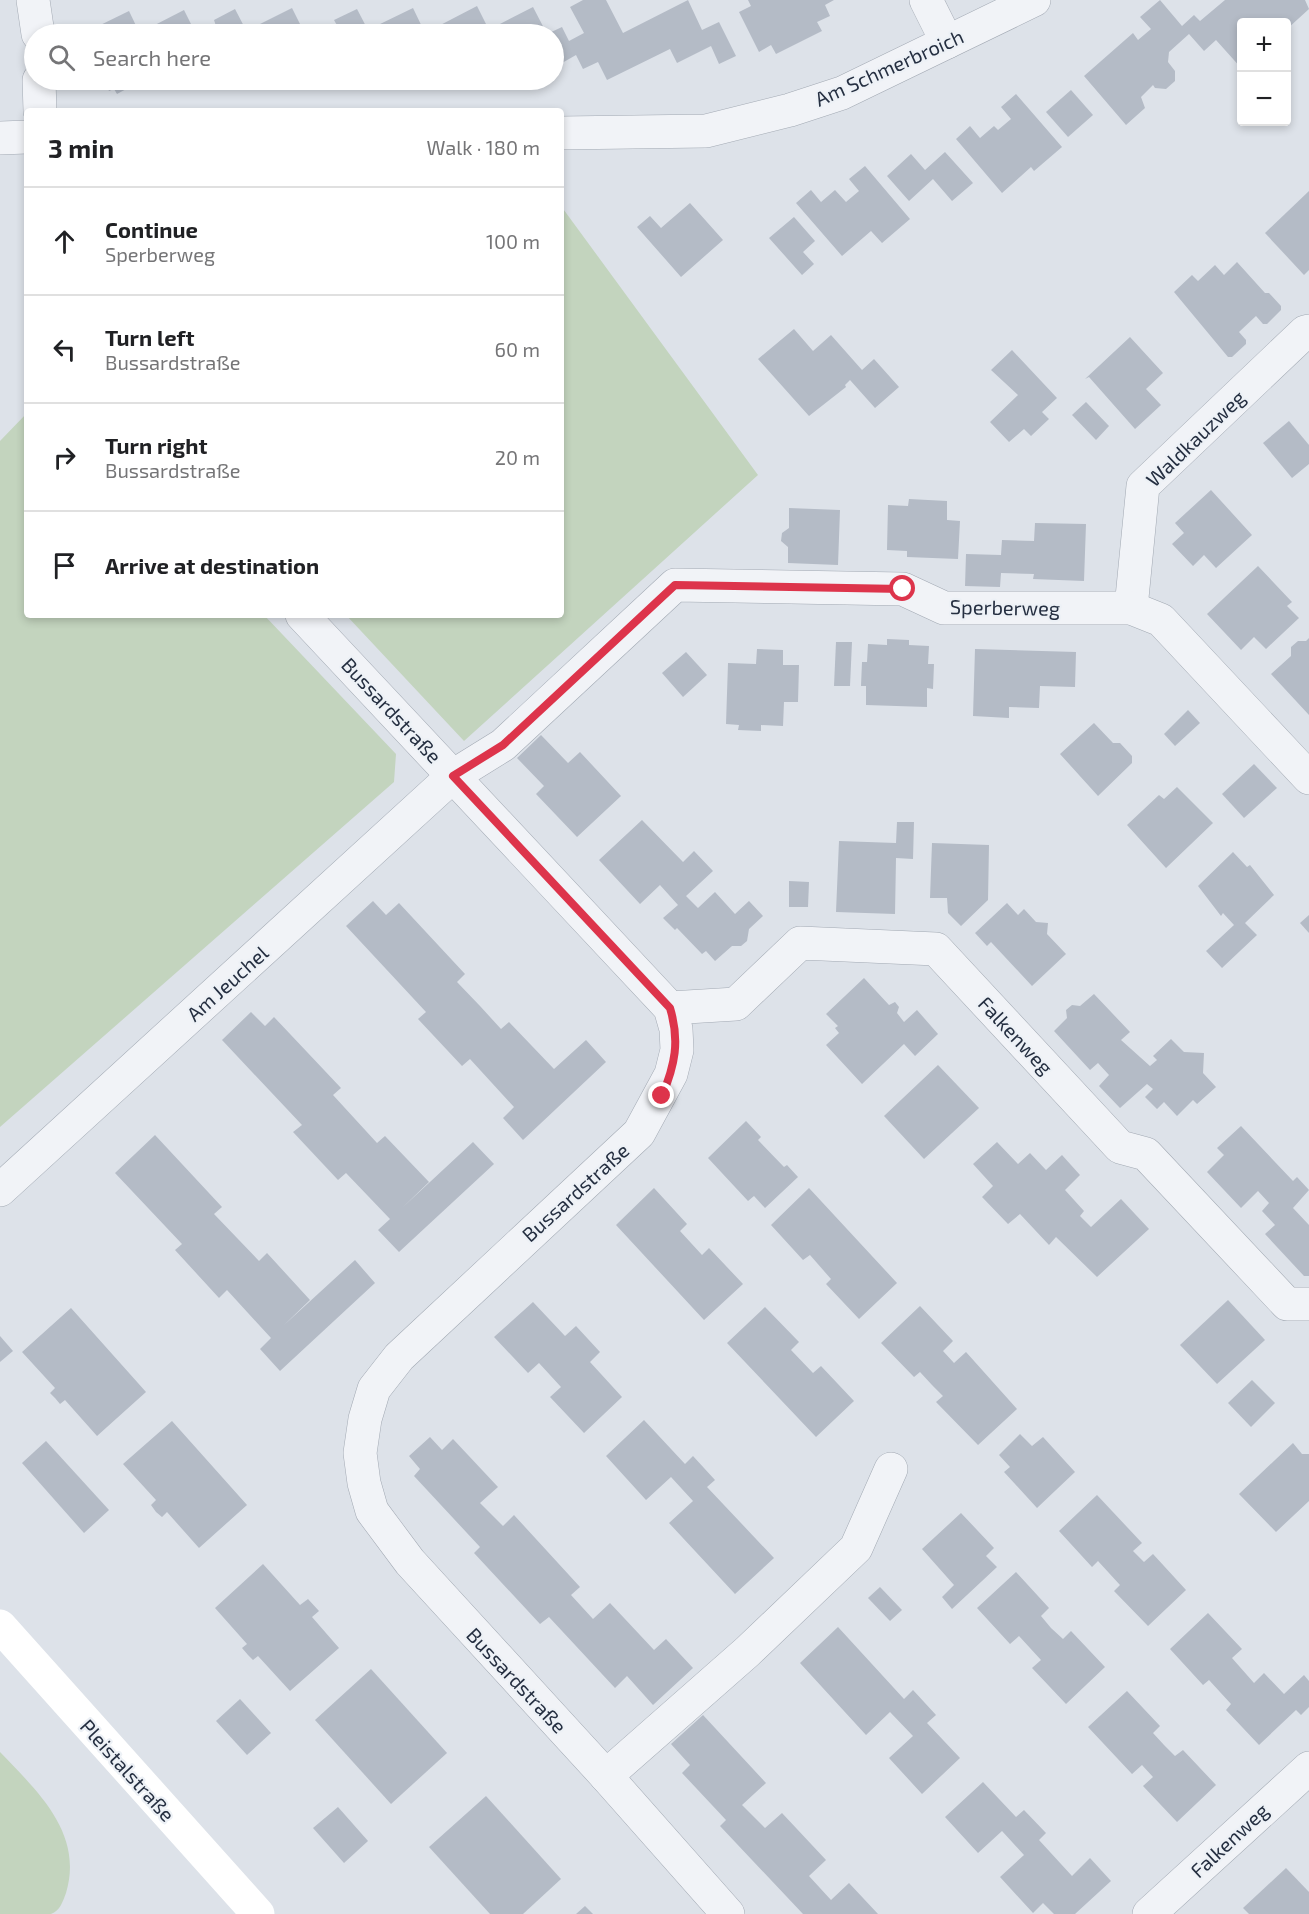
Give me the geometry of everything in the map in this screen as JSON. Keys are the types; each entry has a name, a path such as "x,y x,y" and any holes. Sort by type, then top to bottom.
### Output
{"main road":[{"name":"Pleistalstraße","path":"0,1626 258,1914"}],"street":[{"path":"33,0 37,24"},
{"path":"926,0 947,42"},
{"name":"Am Schmerbroich","path":"564,133 706,131 790,110 842,93 1035,0"},
{"path":"39,90 40,108"},
{"path":"0,138 24,137"},
{"name":"Waldkauzweg","path":"1131,608 1143,486 1305,332 1309,331"},
{"name":"Sperberweg","path":"453,776 503,745 675,585 903,589 944,608 1131,608 1161,620 1309,778"},
{"name":"Bussardstraße","path":"305,618 670,1008 676,1029 677,1050 671,1074 639,1133 399,1357 374,1389 365,1419 360,1453 364,1483 372,1511 410,1562 606,1776 728,1914"},
{"name":"Am Jeuchel","path":"0,1190 453,776"},
{"name":"Falkenweg","path":"670,1008 736,1004 801,943 936,949 1120,1147 1146,1154 1287,1304 1309,1304"},
{"path":"606,1776 747,1652 856,1548 891,1469"},
{"name":"Falkenweg","path":"1149,1914 1309,1768"}],"green space":[{"path":"564,210 758,475 464,741 349,618 564,618"},
{"path":"24,416 24,618 267,618 396,754 394,782 0,1127 0,441"},
{"path":"0,1752 42,1798 63,1832 70,1871 66,1893 57,1911 51,1914 0,1914"}],"building":[{"path":"583,0 606,0 623,33 688,0 702,30 719,22 736,56 719,64 711,46 677,63 670,49 607,80 598,62 583,69 576,55 564,62 564,31 569,41 584,33 570,7"},
{"path":"748,0 834,0 825,5 830,16 817,22 822,31 776,54 771,45 759,52 739,12 751,6"},
{"path":"1160,0 1182,26 1194,15 1200,21 1225,0 1305,0 1309,9 1291,25 1291,18 1237,18 1237,63 1216,40 1204,51 1189,34 1169,52 1168,62 1175,71 1175,81 1166,89 1155,88 1153,85 1141,97 1145,108 1126,125 1084,76 1133,33 1138,40 1151,29 1140,17"},
{"path":"477,6 486,24 442,24"},
{"path":"533,7 542,24 500,24"},
{"path":"292,8 300,24 260,24"},
{"path":"413,8 421,24 380,24"},
{"path":"235,9 243,24 215,24 214,20"},
{"path":"357,9 365,24 336,24 334,20"},
{"path":"184,10 191,24 157,24"},
{"path":"129,11 135,24 102,24"},
{"path":"1071,90 1093,115 1068,137 1046,112"},
{"path":"1016,94 1062,147 1034,171 1031,167 1002,193 956,139 970,126 980,138 994,126 998,130 1011,119 1001,107"},
{"path":"945,152 973,183 952,201 933,179 909,201 887,176 911,154 925,170"},
{"path":"865,166 910,219 882,243 871,231 842,256 796,203 811,190 821,202 835,190 846,202 859,191 849,179"},
{"path":"1309,191 1309,270 1304,275 1265,233"},
{"path":"690,203 723,240 681,277 637,227 650,216 661,228"},
{"path":"794,217 815,241 803,252 814,264 802,275 769,238"},
{"path":"1237,262 1265,293 1269,293 1281,306 1281,310 1267,324 1263,324 1256,316 1239,332 1246,340 1246,344 1232,357 1228,357 1174,292 1192,275 1198,281 1215,265 1224,275"},
{"path":"794,329 813,351 831,335 862,370 874,359 899,387 875,408 850,380 845,385 846,387 809,416 758,359"},
{"path":"1130,337 1163,373 1146,389 1161,405 1135,429 1089,377 1085,379"},
{"path":"1012,350 1057,398 1042,412 1049,419 1031,436 1024,429 1009,442 990,422 1018,395 991,370"},
{"path":"1086,402 1109,426 1096,440 1072,415"},
{"path":"1289,421 1309,445 1309,464 1292,478 1263,443"},
{"path":"1211,490 1252,535 1216,568 1204,555 1193,566 1172,544 1184,533 1175,523"},
{"path":"909,499 947,501 947,520 960,521 958,559 907,557 907,551 887,550 888,505 908,506"},
{"path":"789,508 840,510 838,565 788,563 788,547 781,541 782,533 789,528"},
{"path":"1035,523 1086,524 1084,581 1033,579 1034,574 1001,573 1000,587 965,586 966,554 1001,555 1002,540 1034,541"},
{"path":"1258,566 1292,602 1287,606 1299,618 1266,649 1254,637 1241,650 1207,614"},
{"path":"1309,638 1309,715 1271,674 1291,656 1291,647 1298,641 1306,641"},
{"path":"887,639 909,640 909,645 929,646 928,664 934,664 933,689 927,688 927,707 866,705 866,686 861,686 862,662 867,662 868,644 887,645"},
{"path":"836,642 852,642 850,686 834,686"},
{"path":"757,649 783,650 783,665 799,665 798,702 784,702 783,726 761,725 761,731 738,730 739,725 726,724 728,663 756,664"},
{"path":"975,649 1076,652 1075,687 1040,686 1039,708 1009,707 1009,718 973,716"},
{"path":"686,652 707,675 683,697 662,673"},
{"path":"1188,710 1200,723 1175,746 1164,734"},
{"path":"1094,723 1113,743 1120,743 1132,756 1132,763 1098,796 1060,754"},
{"path":"541,735 568,763 580,752 621,796 577,837 536,794 544,786 517,758"},
{"path":"1254,764 1277,788 1244,818 1222,794"},
{"path":"1177,787 1213,823 1166,868 1127,825 1159,795 1164,799"},
{"path":"642,820 683,862 694,851 713,871 686,896 698,908 715,892 735,914 749,901 763,916 749,929 747,941 741,946 732,946 715,961 706,951 702,954 677,928 675,930 663,918 678,905 660,885 640,904 599,860"},
{"path":"897,822 914,822 913,859 896,858 895,914 836,912 839,841 896,843"},
{"path":"932,843 989,845 988,900 961,926 948,913 947,898 930,898"},
{"path":"1233,852 1247,867 1250,865 1274,895 1245,923 1257,935 1222,968 1206,951 1234,925 1223,913 1221,916 1198,886"},
{"path":"789,881 809,882 808,907 789,907"},
{"path":"373,901 386,915 399,903 465,974 457,982 501,1029 509,1022 554,1069 586,1040 606,1062 523,1140 503,1118 514,1107 470,1059 462,1066 418,1019 426,1012 346,926"},
{"path":"1007,903 1018,915 1024,909 1036,922 1048,923 1047,934 1066,954 1032,986 991,942 987,946 975,933"},
{"path":"1309,915 1309,933 1300,923"},
{"path":"864,978 889,1005 895,1002 899,1007 897,1013 904,1022 917,1010 938,1034 915,1056 904,1044 862,1084 826,1045 839,1033 835,1028 838,1026 826,1014"},
{"path":"1094,994 1130,1032 1121,1040 1150,1066 1157,1060 1153,1056 1171,1039 1184,1052 1204,1053 1203,1073 1216,1087 1197,1104 1193,1100 1177,1116 1164,1102 1157,1109 1145,1097 1153,1089 1147,1084 1120,1108 1099,1086 1109,1075 1098,1063 1090,1070 1054,1031 1067,1018 1066,1010 1072,1005 1080,1006"},
{"path":"251,1012 265,1026 274,1017 341,1088 333,1095 377,1143 385,1136 429,1182 402,1208 473,1142 494,1164 399,1252 378,1230 390,1219 346,1173 338,1180 293,1132 302,1125 222,1040"},
{"path":"938,1065 979,1108 924,1159 884,1116"},
{"path":"746,1121 761,1137 758,1140 784,1167 787,1165 798,1177 765,1208 754,1196 748,1201 708,1158"},
{"path":"1241,1126 1293,1181 1297,1177 1309,1190 1293,1208 1309,1225 1309,1276 1304,1276 1265,1234 1275,1225 1262,1211 1269,1203 1258,1191 1241,1208 1207,1172 1224,1155 1217,1148"},
{"path":"155,1135 222,1207 214,1214 259,1261 267,1253 310,1300 283,1326 355,1260 375,1283 280,1371 260,1349 271,1338 227,1290 219,1298 175,1250 182,1244 115,1173"},
{"path":"997,1142 1018,1164 1030,1153 1046,1170 1062,1155 1080,1175 1065,1190 1084,1211 1080,1216 1091,1227 1121,1199 1149,1229 1097,1277 1056,1237 1049,1245 1020,1214 1008,1224 982,1197 993,1186 973,1164"},
{"path":"654,1188 687,1224 680,1231 702,1255 709,1248 743,1284 704,1320 616,1225"},
{"path":"809,1188 897,1283 859,1319 826,1284 831,1279 810,1255 803,1260 771,1225"},
{"path":"1228,1300 1265,1340 1217,1384 1180,1345"},
{"path":"533,1302 565,1336 576,1326 600,1352 590,1362 622,1397 584,1433 550,1397 561,1387 539,1363 528,1373 494,1337"},
{"path":"920,1306 953,1341 943,1351 954,1363 966,1352 1017,1409 978,1445 936,1402 943,1396 920,1372 914,1377 881,1343"},
{"path":"765,1307 799,1342 791,1350 813,1373 821,1366 854,1401 816,1437 727,1343"},
{"path":"71,1308 146,1392 97,1436 65,1400 60,1404 50,1393 55,1388 22,1352"},
{"path":"0,1336 13,1351 0,1362"},
{"path":"1252,1380 1275,1403 1251,1427 1228,1403"},
{"path":"644,1420 685,1464 693,1456 715,1480 707,1487 774,1558 735,1594 669,1523 693,1501 671,1477 646,1500 606,1456"},
{"path":"172,1421 247,1505 199,1548 167,1512 162,1517 156,1512 151,1505 156,1500 123,1464"},
{"path":"1020,1434 1032,1446 1043,1437 1075,1472 1037,1508 1004,1472 1010,1467 999,1455"},
{"path":"430,1437 442,1450 453,1439 498,1487 480,1503 503,1526 514,1515 580,1587 571,1595 593,1619 610,1603 654,1650 666,1639 693,1668 653,1705 627,1676 615,1688 549,1617 540,1624 474,1553 480,1547 414,1476 420,1469 409,1456"},
{"path":"46,1441 109,1510 84,1533 22,1463"},
{"path":"1293,1443 1302,1454 1309,1454 1309,1501 1276,1532 1239,1494"},
{"path":"1097,1495 1142,1543 1133,1551 1144,1562 1153,1554 1186,1590 1148,1626 1114,1591 1120,1585 1098,1561 1092,1567 1059,1531"},
{"path":"961,1513 994,1548 986,1556 997,1567 952,1609 942,1597 954,1585 922,1549"},
{"path":"263,1564 300,1605 308,1599 319,1611 312,1617 339,1648 290,1691 258,1656 253,1660 248,1655 242,1648 247,1644 215,1608"},
{"path":"1016,1572 1049,1608 1041,1616 1051,1628 1063,1639 1071,1631 1105,1667 1066,1704 1032,1668 1041,1660 1019,1636 1010,1644 977,1608"},
{"path":"880,1587 902,1610 890,1621 868,1598"},
{"path":"1208,1613 1242,1649 1232,1658 1254,1683 1264,1673 1284,1694 1304,1675 1309,1681 1309,1707 1301,1715 1296,1710 1259,1745 1226,1710 1231,1704 1209,1680 1203,1685 1170,1649"},
{"path":"838,1627 904,1699 913,1690 936,1715 927,1723 960,1758 922,1794 889,1758 913,1736 890,1712 866,1735 800,1663"},
{"path":"371,1669 447,1753 391,1804 315,1720"},
{"path":"1127,1691 1160,1726 1153,1733 1164,1745 1175,1756 1183,1750 1216,1785 1177,1822 1143,1786 1153,1777 1142,1765 1132,1774 1088,1727"},
{"path":"240,1699 271,1733 247,1755 216,1721"},
{"path":"703,1715 766,1783 742,1805 765,1828 782,1813 826,1860 809,1876 831,1900 849,1883 878,1914 803,1914 720,1826 726,1820 682,1773 690,1765 671,1744"},
{"path":"983,1782 1016,1817 1024,1810 1046,1833 1039,1840 1072,1876 1090,1858 1111,1881 1075,1914 1054,1914 1043,1903 1033,1913 1000,1877 1024,1855 1002,1831 978,1853 945,1817"},
{"path":"486,1796 561,1879 523,1914 490,1914 429,1847"},
{"path":"338,1807 368,1841 344,1863 313,1828"},
{"path":"1286,1868 1309,1892 1309,1914 1249,1914 1243,1908"},
{"path":"585,1906 593,1914 576,1914"}],"route":[{"path":"662,1096 677,1050 676,1029 670,1008 453,776 503,745 675,585 903,589"}]}
